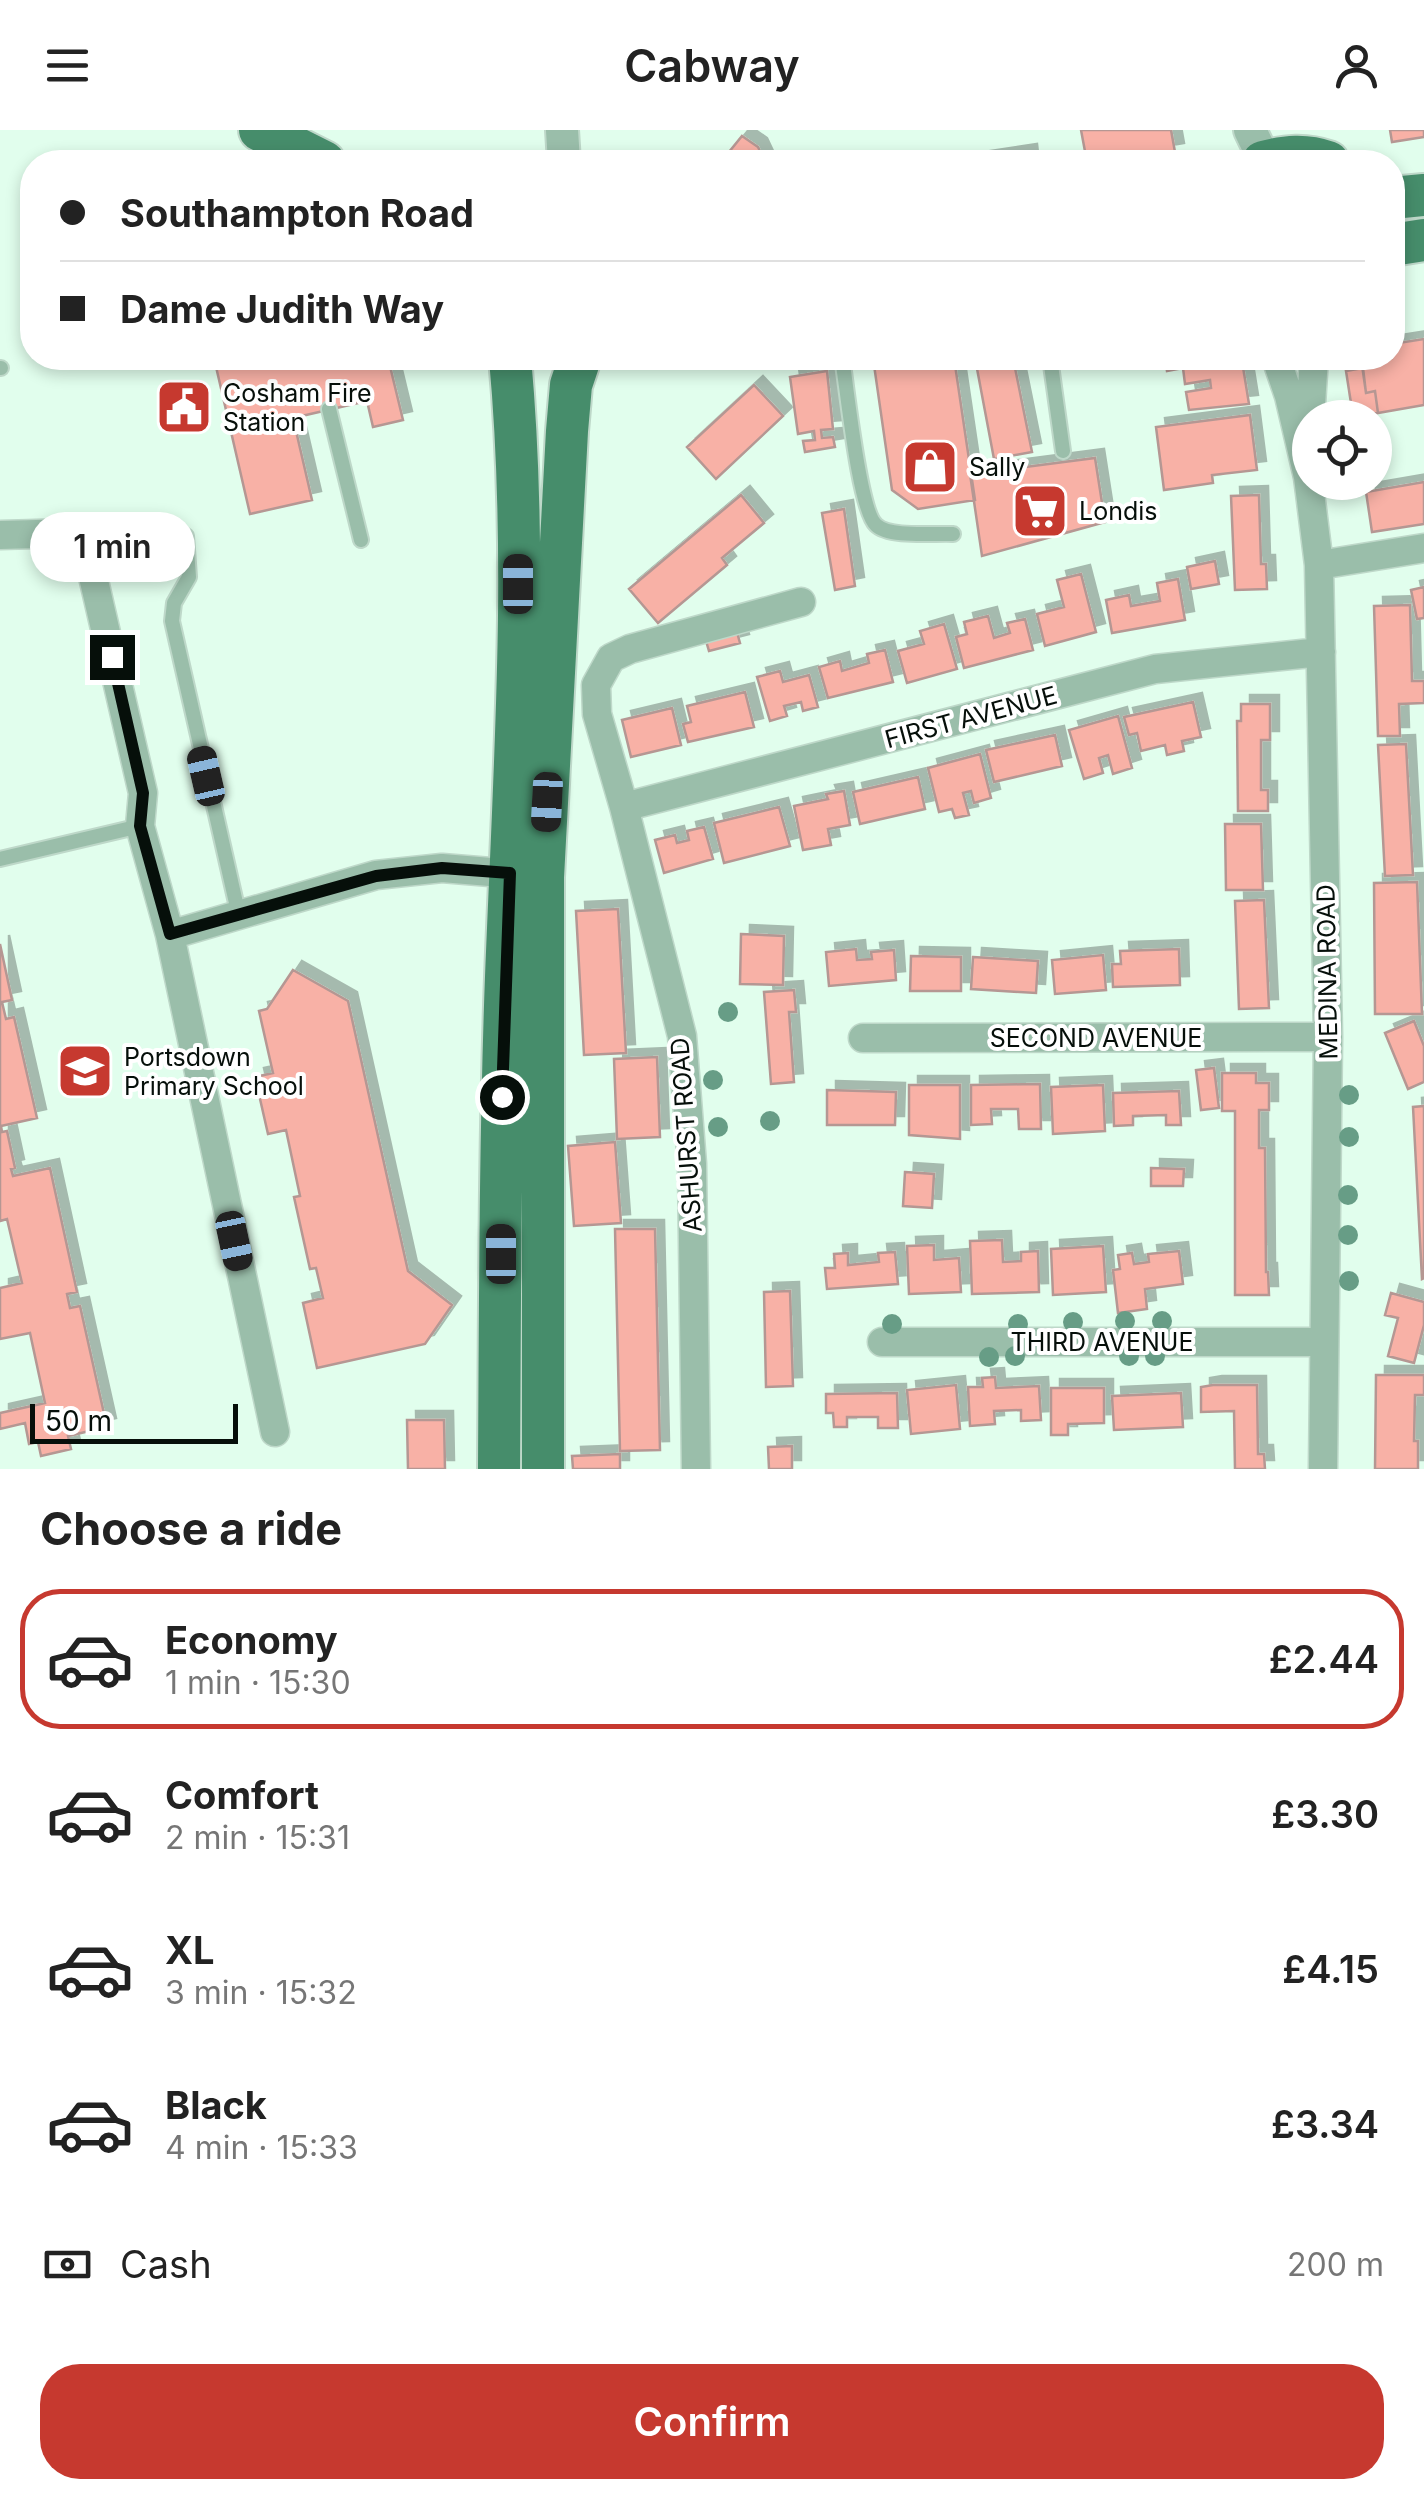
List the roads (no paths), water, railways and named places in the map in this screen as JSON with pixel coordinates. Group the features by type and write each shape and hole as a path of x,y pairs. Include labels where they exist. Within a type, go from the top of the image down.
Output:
{"main road":[{"path":"258,130 282,150"},
{"path":"258,130 299,150"},
{"path":"511,370 518,446 519,631 543,1469"},
{"path":"499,1469 503,1058 526,875 566,431 576,370"}],"street":[{"name":"MEDINA ROAD","path":"1280,370 1292,405"},
{"name":"MEDINA ROAD","path":"1312,400 1313,370"},
{"name":"MEDINA ROAD","path":"1311,500 1319,565 1322,652 1328,1037 1322,1469"},
{"path":"0,535 73,533 88,555 143,793 140,826 170,934 275,1432"},
{"path":"1319,565 1424,548"},
{"name":"ASHURST ROAD","path":"696,1469 692,1164 682,1036 624,807 596,714 596,685 610,658 801,602"},
{"name":"FIRST AVENUE","path":"624,807 1155,669 1322,652"},
{"path":"170,934 376,876 442,868 526,875"},
{"name":"SECOND AVENUE","path":"863,1038 1328,1037"},
{"name":"THIRD AVENUE","path":"882,1342 1322,1342"}],"lane":[{"path":"844,370 860,478 876,525 890,532 952,534"},
{"path":"1052,370 1063,451"},
{"path":"329,410 360,540"},
{"path":"186,536 189,577 174,603 172,620 239,916"},
{"path":"0,859 140,826"}],"place":[{"name":"Cosham Fire Station","path":"184,407"},
{"name":"Sally","path":"930,467"},
{"name":"Londis","path":"1040,511"},
{"name":"Portsdown Primary School","path":"85,1071"}]}
